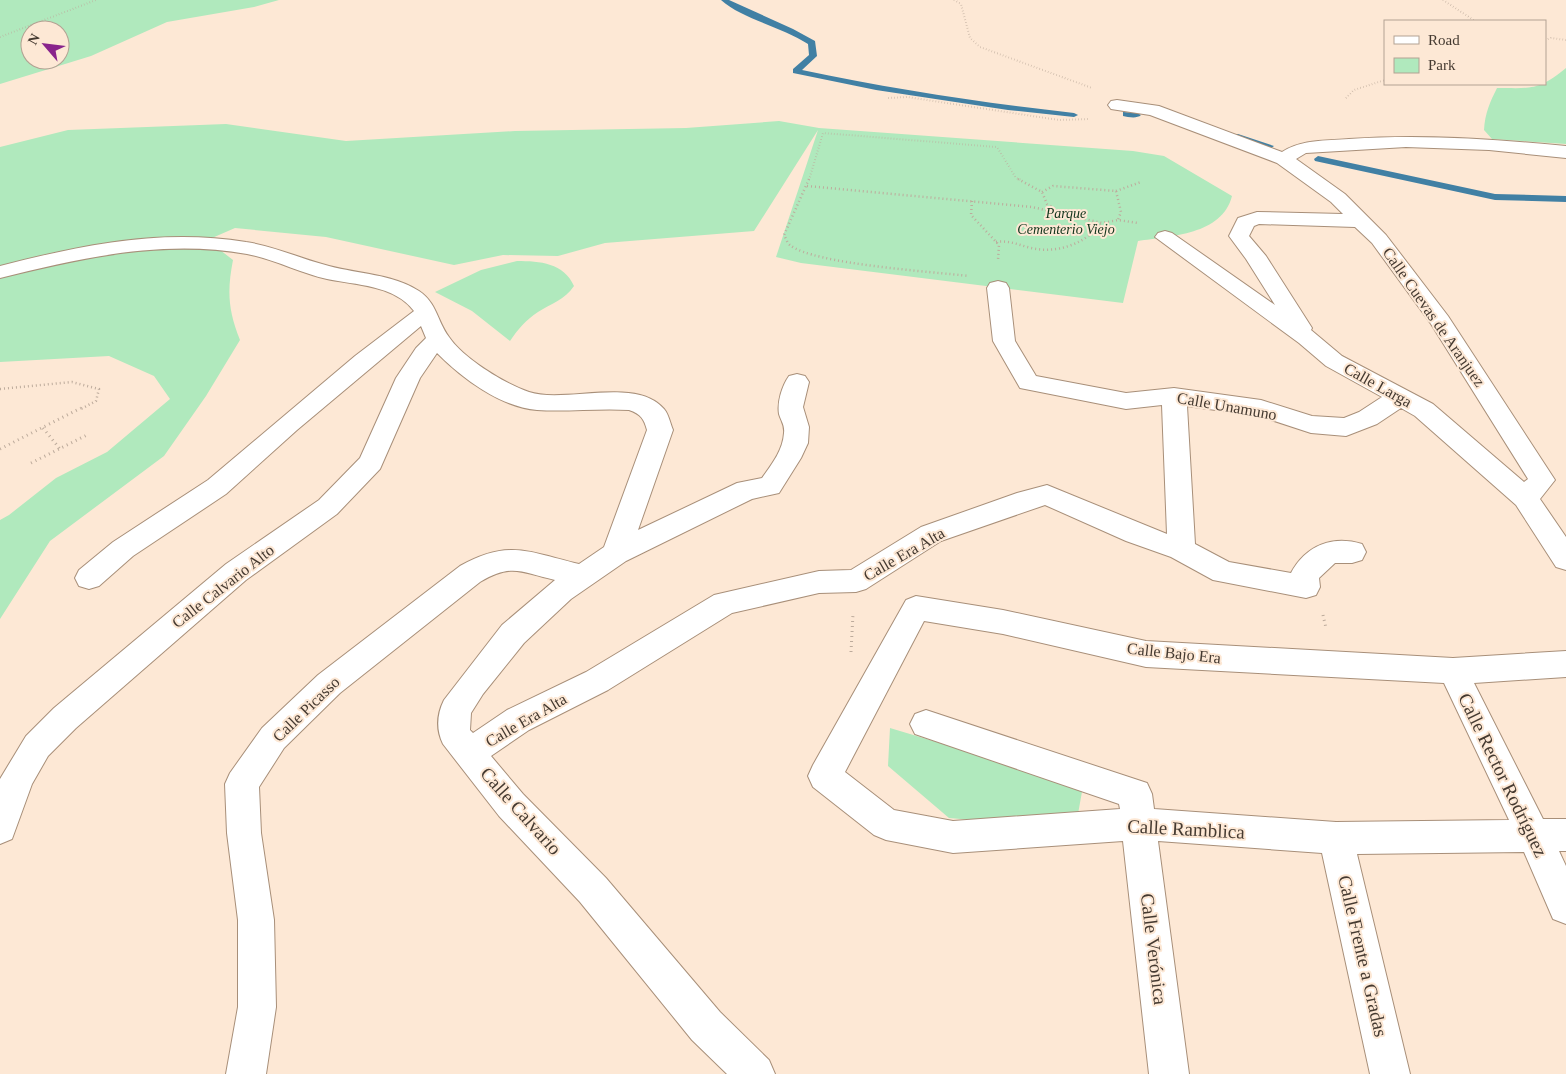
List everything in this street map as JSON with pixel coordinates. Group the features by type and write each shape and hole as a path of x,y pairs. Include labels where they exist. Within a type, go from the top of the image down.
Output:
{"street":[{"name":"Calle Cuevas de Aranjuez","path":"1117,105 1153,110 1284,159 1338,198 1379,239 1440,321 1542,480 1525,498"},
{"path":"1284,159 1301,148 1406,141 1489,144 1566,152"},
{"path":"1307,338 1255,256 1239,236 1245,222 1258,218 1361,221"},
{"name":"Calle Larga","path":"1165,237 1307,338 1334,361 1424,410 1525,498 1566,559"},
{"path":"0,272 105,248 178,242 211,243 247,248 311,268 396,288 414,298 427,312 438,339 457,361 522,399 554,404 618,401 640,404 655,414 660,430 616,553"},
{"name":"Calle Unamuno","path":"997,284 1004,341 1028,382 1126,400 1174,396 1261,408 1311,424 1346,427 1368,418 1400,397"},
{"path":"88,578 124,549 217,487 363,361 410,323 427,312"},
{"name":"Calle Calvario Alto","path":"0,828 17,778 37,746 65,718 236,572 328,507 371,464 408,378 424,353 438,339"},
{"name":"Calle Calvario","path":"755,1074 706,1026 593,890 511,805 454,734 455,710 472,685 513,634 561,591 582,576 616,553 746,490 770,486 782,469 794,443 797,427 792,415 792,402 797,382"},
{"path":"1174,396 1181,550"},
{"name":"Calle Era Alta","path":"469,753 518,720 597,681 724,603 820,582 856,581 931,534 1017,503 1047,495 1136,534 1181,550 1223,572 1306,587"},
{"path":"1306,587 1304,575 1328,552 1352,552"},
{"name":"Calle Picasso","path":"246,1074 257,1007 256,920 244,833 242,784 273,738 329,684 470,574 491,562 512,559 582,576"},
{"name":"Calle Bajo Era","path":"825,776 916,608 1003,622 1146,654 1453,671 1566,664"},
{"name":"Calle Rector Rodríguez","path":"1453,671 1550,835 1566,906"},
{"name":"Calle Verónica","path":"926,724 1135,794 1170,1074"},
{"name":"Calle Ramblica","path":"825,776 886,824 953,837 1138,824 1336,838 1550,835"},
{"name":"Calle Frente a Gradas","path":"1336,838 1390,1074"}],"path":[{"path":"0,37 96,0"},
{"path":"888,98 907,97 1059,120 1092,119 1117,105 1095,90 980,47 970,38 961,4 954,0"},
{"path":"1443,0 1473,20"},
{"path":"1546,40 1551,38 1566,40"},
{"path":"1346,98 1354,90 1384,80"},
{"path":"972,201 971,216 998,245 997,284 812,254 790,245 784,235 807,186 823,133 997,147 1016,178 1042,192 1047,204 1061,212"},
{"path":"1042,192 1054,186 1116,191 1141,182"},
{"path":"807,186 972,201 1061,212 1102,223 1118,220 1138,222 1165,237"},
{"path":"1116,191 1121,212 1118,220"},
{"path":"996,242 1002,241 1036,249 1062,249 1097,232 1102,223"},
{"path":"0,389 72,382 99,389 96,401 0,449"},
{"path":"43,428 60,449"},
{"path":"31,463 89,434"},
{"path":"856,581 850,647 852,654 888,660"},
{"path":"1306,587 1321,610 1337,664"}],"green space":[{"path":"0,0 279,0 254,7 167,22 91,56 70,62 70,20 20,20 20,70 46,70 0,84"},
{"path":"1566,68 1566,144 1492,139 1484,130 1488,108 1497,88 1527,88 1546,85 1546,82"},
{"name":"Parque Cementerio Viejo","path":"779,121 819,128 1133,151 1164,156 1232,196 1226,209 1218,219 1207,226 1180,235 1138,241 1123,303 801,263 776,257 818,130 754,231 605,243 558,256 503,255 454,265 326,237 235,228 212,238 211,243 233,260 229,291 233,319 240,340 206,396 164,456 50,541 0,619 0,520 56,478 107,452 170,399 154,376 109,356 0,362 0,147 68,130 226,124 346,141 515,131 686,128"},
{"path":"517,261 543,263 558,268 570,278 574,286 562,298 530,318 510,341 472,311 435,292 481,270"},
{"path":"890,728 1083,786 1078,814 1007,823 949,818 888,766"}],"waterway":[{"path":"724,0 746,12 802,36 812,43 813,56 796,71 876,88 1008,108 1074,115"},
{"path":"1126,114 1137,115"},
{"path":"1235,136 1270,146"},
{"path":"1318,159 1495,197 1566,199"}]}
